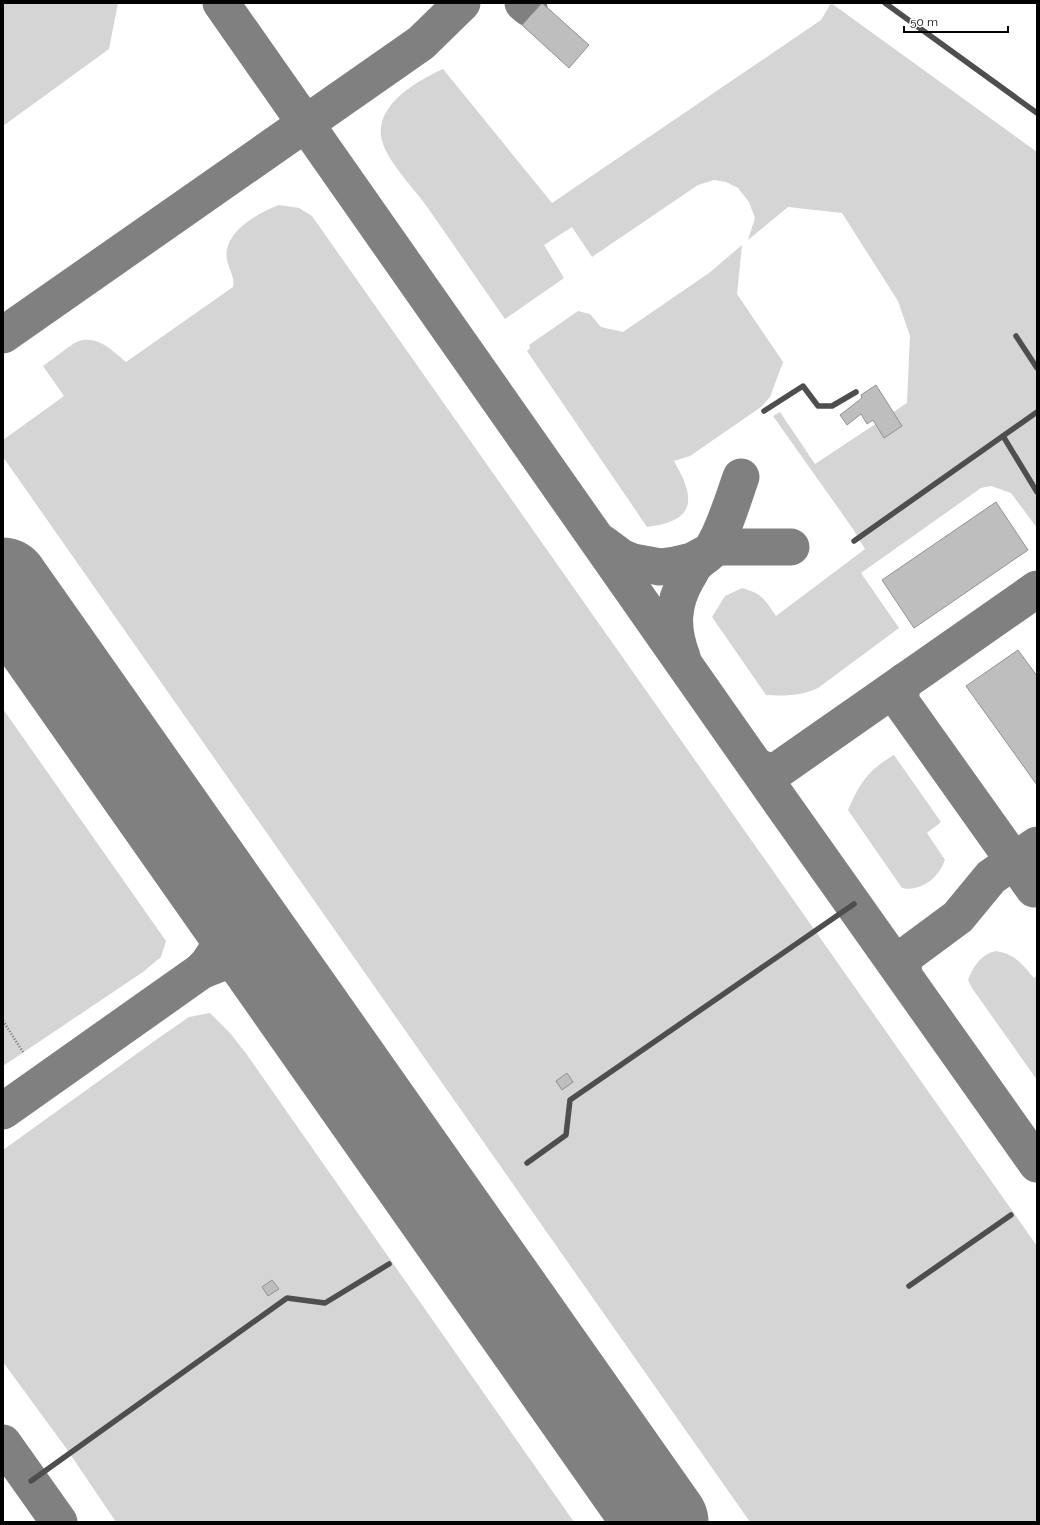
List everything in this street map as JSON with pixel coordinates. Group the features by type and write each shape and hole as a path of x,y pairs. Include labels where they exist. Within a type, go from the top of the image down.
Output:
{"lane":[{"path":"885,3 1037,113"},
{"path":"1016,336 1037,368"},
{"path":"764,411 803,386 818,406 832,406 856,392"},
{"path":"854,541 1037,412"},
{"path":"1003,436 1037,492"},
{"path":"527,1163 566,1135 570,1100 854,904"},
{"path":"909,1286 1011,1215"},
{"path":"31,1481 287,1298 325,1303 389,1264"}],"path":[{"path":"3,1021 23,1052"}],"shaded area":[{"path":"3,3 118,3 109,49 3,126"},
{"path":"831,3 1037,152 1037,528 1011,493 991,486 981,488 861,573 899,628 818,688 805,693 793,695 766,695 712,617 725,596 742,588 749,590 759,595 769,605 776,616 865,549 853,529 773,416 780,412 815,464 907,403 910,336 898,301 842,213 788,207 748,240 755,218 749,202 738,188 726,182 714,180 698,185 592,257 572,227 544,245 564,278 505,319 425,204 399,172 387,153 381,136 382,124 386,113 402,94 423,79 443,69 552,203 821,20"},
{"path":"279,205 299,208 312,216 1037,1246 1037,1522 750,1522 3,457 3,440 64,396 43,366 76,342 86,340 93,340 105,345 126,362 233,287 233,277 227,260 227,250 230,241 243,225 261,213"},
{"path":"742,245 737,294 783,362 770,397 761,407 690,456 674,461 685,484 688,497 687,505 684,512 672,521 647,527 527,351 530,348 529,345 578,311 590,314 601,327 623,332 709,273"},
{"path":"3,709 166,941 161,957 143,972 3,1066"},
{"path":"894,755 941,822 927,833 945,860 939,872 929,882 916,888 909,889 902,888 848,810 861,785 871,772"},
{"path":"996,951 1003,952 1018,960 1034,978 1037,975 1037,1080 972,988 968,980 972,970 978,962 986,955"},
{"path":"210,1013 230,1033 245,1052 574,1522 116,1522 66,1448 3,1362 3,1150 189,1017"}],"building":[{"path":"542,3 589,45 569,68 522,25"},
{"path":"876,385 902,426 884,438 873,420 867,424 861,414 847,425 840,415 862,398 861,395"},
{"path":"996,502 1028,550 914,628 882,580"},
{"path":"1018,650 1037,676 1037,785 966,686"},
{"path":"567,1073 573,1082 562,1090 556,1081"},
{"path":"272,1280 279,1289 268,1296 262,1287"}],"taxiway":[{"path":"221,3 766,781 1037,1164"},
{"path":"3,335 421,43 462,3"},
{"path":"523,3 529,8"},
{"path":"682,657 678,646 675,626 678,597 693,568 709,553 719,537 741,477"},
{"path":"602,543 621,557 633,562 660,567 692,561 718,547 791,547"},
{"path":"757,767 768,771 778,770 1037,589"},
{"path":"905,681 901,688 901,702 1034,889"},
{"path":"904,975 903,966 908,954 958,917 991,877 1037,845"},
{"path":"3,1111 201,971 209,962 219,944 222,924 219,891"},
{"path":"201,971 222,963 237,962 253,966 282,981"},
{"path":"3,1443 59,1522"}],"runway":[{"path":"3,584 662,1522"}]}
